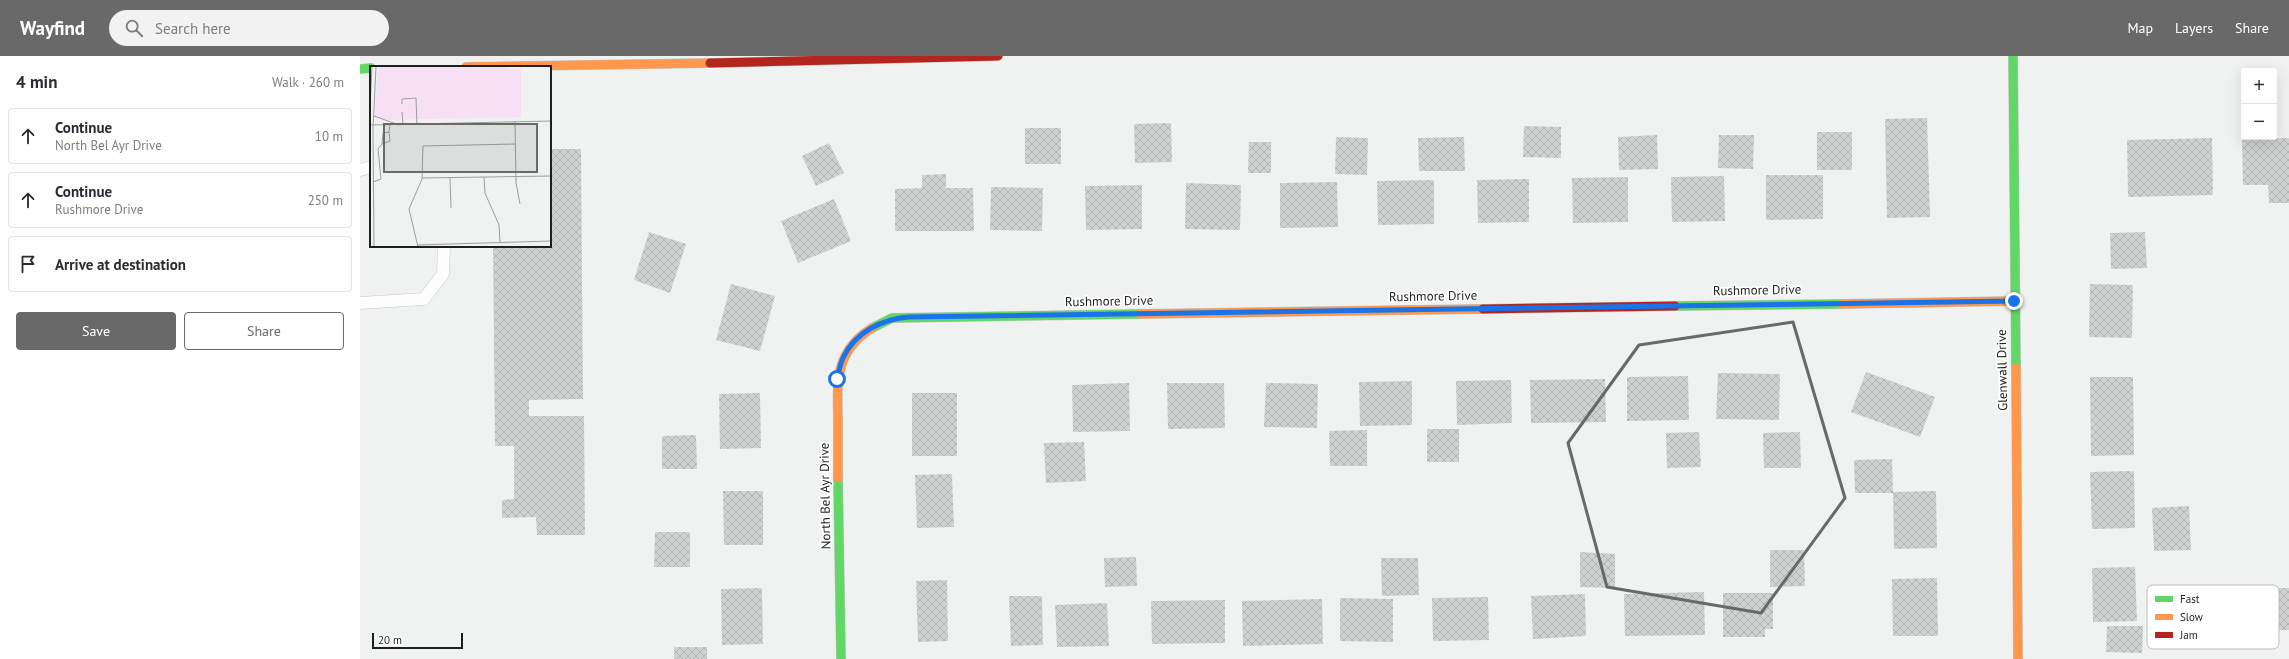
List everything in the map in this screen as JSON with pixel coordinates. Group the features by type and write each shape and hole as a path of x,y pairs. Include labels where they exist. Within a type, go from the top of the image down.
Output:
{"street":[{"path":"515,56 554,66"},
{"path":"551,66 598,60 998,56"},
{"name":"Glenwall Drive","path":"2013,56 2018,659"},
{"path":"360,69 370,68"},
{"name":"Rushmore Drive","path":"857,338 882,322 892,318 909,317 2014,301"},
{"name":"North Bel Ayr Drive","path":"841,659 837,379 842,358 857,338"}],"lane":[{"path":"360,170 370,167"},
{"path":"360,303 424,299 443,274 444,247"}],"highlighted area":[{"path":"1793,322 1845,498 1761,613 1607,587 1568,443 1639,345"}],"building":[{"path":"1927,118 1930,217 1887,218 1885,119"},
{"path":"1171,123 1172,162 1135,163 1134,124"},
{"path":"1524,126 1561,127 1561,158 1523,157"},
{"path":"1025,128 1061,128 1061,164 1025,164"},
{"path":"1817,132 1852,132 1852,170 1817,170"},
{"path":"1657,135 1658,169 1619,170 1618,137"},
{"path":"1719,135 1754,135 1753,169 1718,168"},
{"path":"1336,137 1368,138 1367,175 1335,174"},
{"path":"1464,137 1465,171 1419,171 1418,138"},
{"path":"2212,138 2213,195 2128,197 2127,140"},
{"path":"2277,138 2289,138 2289,203 2269,203 2268,185 2243,185 2242,140 2277,140"},
{"path":"1249,142 1271,142 1271,173 1248,173"},
{"path":"829,143 844,173 816,186 802,156"},
{"path":"551,149 581,149 583,399 529,400 529,416 584,416 585,535 537,535 536,517 502,518 502,500 514,499 514,446 495,446 493,247 551,247"},
{"path":"946,174 946,188 973,188 974,231 895,231 895,189 922,188 922,175"},
{"path":"1766,175 1823,175 1823,219 1766,220"},
{"path":"1724,176 1725,221 1672,222 1671,177"},
{"path":"1628,177 1628,222 1573,223 1572,178"},
{"path":"1529,179 1529,222 1478,223 1477,180"},
{"path":"1434,180 1434,224 1378,225 1377,181"},
{"path":"1337,182 1338,227 1280,228 1280,183"},
{"path":"1186,183 1241,185 1240,230 1185,229"},
{"path":"1142,185 1142,229 1086,230 1085,186"},
{"path":"991,187 1043,188 1042,231 990,230"},
{"path":"834,199 851,241 798,263 781,221"},
{"path":"649,232 686,244 670,293 634,280"},
{"path":"2145,232 2147,268 2111,269 2110,233"},
{"path":"731,284 775,296 760,351 716,340"},
{"path":"2090,284 2133,285 2132,338 2089,337"},
{"path":"1866,372 1935,397 1920,437 1851,412"},
{"path":"1718,373 1780,374 1779,420 1716,419"},
{"path":"1688,376 1689,420 1627,421 1627,377"},
{"path":"2090,377 2133,377 2134,455 2091,456"},
{"path":"1605,379 1606,422 1531,423 1530,380"},
{"path":"1511,380 1512,423 1457,425 1456,381"},
{"path":"1412,381 1412,425 1360,426 1359,382"},
{"path":"1129,383 1130,431 1073,432 1072,385"},
{"path":"1167,383 1224,383 1225,428 1168,429"},
{"path":"1266,383 1318,384 1317,428 1264,427"},
{"path":"760,393 761,448 720,449 719,394"},
{"path":"912,393 957,393 957,456 912,456"},
{"path":"1427,429 1459,429 1459,462 1427,462"},
{"path":"1367,430 1367,466 1330,466 1329,431"},
{"path":"1699,432 1701,467 1667,468 1666,433"},
{"path":"1800,432 1801,468 1764,468 1763,433"},
{"path":"696,435 697,469 662,469 662,436"},
{"path":"1084,442 1086,481 1046,483 1044,443"},
{"path":"1892,459 1893,493 1855,493 1854,460"},
{"path":"2134,471 2135,528 2092,529 2090,472"},
{"path":"952,474 954,527 917,528 915,475"},
{"path":"723,491 763,491 763,545 724,545"},
{"path":"1936,491 1937,548 1894,549 1893,492"},
{"path":"2189,506 2191,550 2154,551 2152,508"},
{"path":"655,532 690,532 690,567 654,567"},
{"path":"1770,550 1804,550 1805,586 1770,587"},
{"path":"1580,552 1615,554 1615,588 1580,587"},
{"path":"1136,557 1137,586 1105,587 1104,558"},
{"path":"1381,558 1418,558 1419,595 1382,596"},
{"path":"2135,567 2137,621 2093,622 2092,568"},
{"path":"1937,578 1938,636 1893,636 1892,579"},
{"path":"947,580 948,641 918,642 916,581"},
{"path":"762,588 763,644 722,645 721,589"},
{"path":"2279,588 2289,588 2289,630 2279,630"},
{"path":"1704,592 1705,635 1625,636 1624,594"},
{"path":"1723,593 1773,593 1773,629 1765,629 1765,637 1723,637"},
{"path":"1585,594 1586,636 1533,639 1531,596"},
{"path":"1009,596 1042,596 1043,645 1011,646"},
{"path":"1488,597 1489,640 1433,641 1432,598"},
{"path":"1340,598 1393,599 1393,642 1340,641"},
{"path":"1322,599 1323,644 1243,646 1242,601"},
{"path":"1225,600 1225,643 1152,644 1151,601"},
{"path":"1107,603 1109,646 1057,647 1055,605"},
{"path":"2107,626 2143,626 2142,653 2106,652"},
{"path":"674,647 707,647 707,659 674,659"}],"traffic: fast":[{"path":"2013,56 2016,368"},
{"path":"360,69 370,68"},
{"path":"1675,306 1842,304"},
{"path":"872,328 892,318 1140,314"},
{"path":"838,478 841,659"}],"traffic: slow":[{"path":"527,66 710,63"},
{"path":"1842,304 2014,301"},
{"path":"1140,314 1483,309"},
{"path":"838,478 838,392 841,368 851,347 860,337 872,328"},
{"path":"2016,368 2018,659"}],"traffic: jam":[{"path":"710,63 998,56"},
{"path":"1483,309 1675,306"}],"route":[{"path":"837,379 842,358 857,338 876,324 892,318 1963,300 2014,301"}]}
